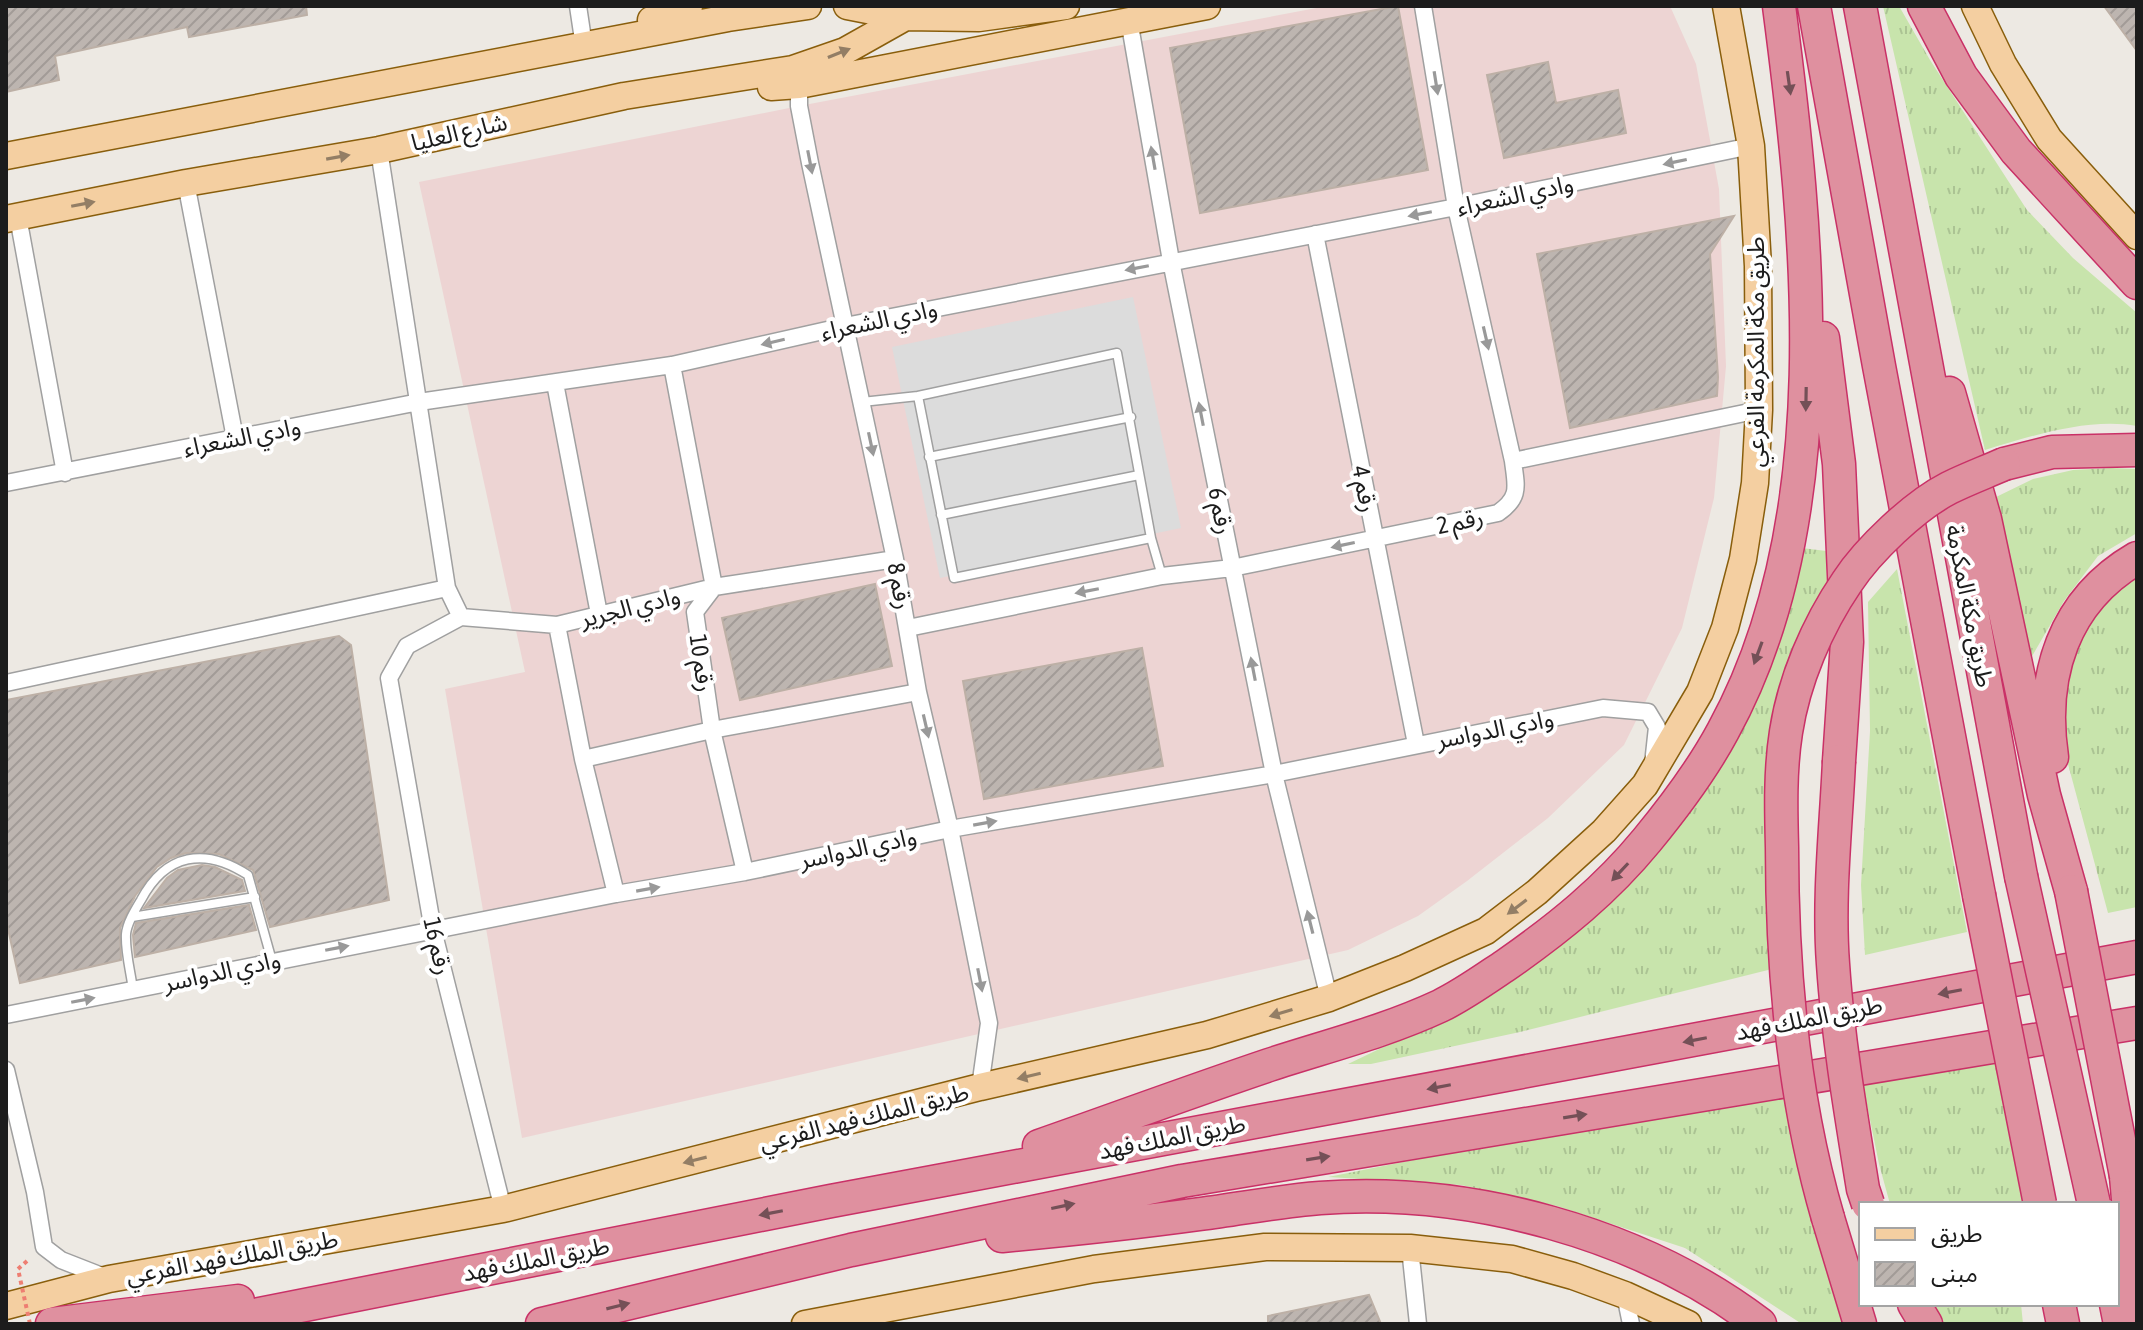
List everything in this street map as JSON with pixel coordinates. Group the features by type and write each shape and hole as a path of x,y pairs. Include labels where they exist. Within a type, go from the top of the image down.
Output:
{"highway":[{"path":"1779,6 1839,464 1847,642 1834,867 1833,962 1847,1090 1867,1202"},
{"name":"طريق مكة المكرمة","path":"1814,6 1879,366 2040,1202"},
{"name":"طريق مكة المكرمة","path":"1860,6 2021,876 2094,1202"},
{"path":"1924,6 1961,76 2016,151 2137,283"},
{"path":"831,1201 1018,1154 1272,1064 1366,1037 1443,1005 1487,978 1555,931 1618,875 1694,779 1724,729 1751,671 1773,610 1792,520 1805,426 1807,332 1795,129"},
{"path":"1892,191 1985,519 2044,795 2071,891"},
{"path":"1860,1324 1814,1170 1784,964 1781,792 1786,733 1796,689 1808,655 1847,580 1889,534 1946,490 2004,464 2052,452 2137,450"},
{"path":"2137,558 2124,565 2076,613 2066,633 2050,683 2049,739 2071,891 2126,1176 2137,1303"},
{"name":"طريق الملك فهد","path":"209,1324 831,1201 2137,957"},
{"name":"طريق الملك فهد","path":"542,1324 851,1250 1182,1181 2137,1023"},
{"path":"2126,1176 2137,1210"},
{"path":"851,1250 1105,1227 1320,1198 1401,1197 1510,1213 1618,1244 1675,1271 1760,1324"},
{"path":"52,1324 235,1301 309,1303"},
{"path":"1915,1306 1926,1324"}],"main road":[{"path":"584,46 689,6"},
{"path":"6,156 728,18 808,6"},
{"path":"847,6 979,18 1066,6"},
{"path":"624,96 799,85 1207,6"},
{"path":"1716,6 1738,72"},
{"name":"طريق مكة المكرمة الفرعي","path":"1652,775 1700,692 1725,628 1743,559 1755,483 1759,410 1758,266 1751,146 1726,6"},
{"path":"1975,6 2003,64 2049,139 2137,236"},
{"path":"1983,6 2003,64"},
{"name":"شارع العليا","path":"12,218 186,183 379,150 624,96 793,69 845,51 914,12"},
{"name":"طريق الملك فهد الفرعي","path":"6,1306 109,1279 503,1209 980,1087 1207,1035 1329,998 1486,931 1537,892 1604,831 1652,775"},
{"path":"805,1324 1094,1269 1265,1247 1410,1248 1512,1259 1625,1295 1688,1324"}],"street":[{"path":"578,6 584,46"},
{"name":"رقم 2","path":"908,628 1162,576 1232,568 1375,539 1498,513 1509,505 1517,490 1513,461 1456,207 1423,6"},
{"name":"رقم 6","path":"1129,20 1171,261 1274,774 1329,998"},
{"name":"رقم 8","path":"799,85 802,120 895,559 918,692 950,829 989,1023 980,1087"},
{"name":"وادي الشعراء","path":"6,483 419,402 672,365 845,326 1751,146"},
{"path":"379,150 447,588 461,617"},
{"path":"186,183 235,438"},
{"path":"12,218 65,473"},
{"name":"رقم 4","path":"1315,234 1416,744"},
{"path":"672,365 714,587"},
{"path":"555,383 599,614"},
{"path":"1513,461 1759,410"},
{"name":"وادي الجرير","path":"461,617 557,625 714,587 895,559"},
{"name":"رقم 10","path":"714,587 695,612 712,730 745,872"},
{"path":"6,683 447,588"},
{"name":"رقم 16","path":"461,617 407,646 389,678 433,930 503,1209"},
{"path":"557,625 583,759 616,894"},
{"path":"583,759 712,730 918,692"},
{"name":"وادي الدواسر","path":"6,1015 616,894 745,872 950,829 1274,774 1603,708 1648,712 1657,727 1652,775"},
{"path":"6,1070 35,1192 44,1247 61,1260 109,1279"},
{"path":"1410,1248 1418,1324"},
{"path":"1625,1295 1631,1324"}],"lane":[{"path":"862,402 918,396 1117,353 1151,538 1162,576"},
{"path":"918,396 954,578 1151,538"},
{"path":"929,457 1131,417"},
{"path":"941,515 1139,475"},
{"path":"133,990 126,933 144,894 163,871 180,859 207,859 231,864 248,875 272,961"},
{"path":"132,917 255,897"}],"path":[{"path":"27,1261 18,1269 30,1324"}],"shaded area":[{"path":"1327,6 1670,6 1696,64 1719,189 1726,366 1714,498 1682,628 1624,745 1548,818 1467,881 1418,916 1348,950 522,1138 445,689 525,672 419,182"},
{"path":"1133,297 1181,528 940,578 892,347"}],"green space":[{"path":"1883,6 1899,6 1930,60 2027,210 2073,258 2137,313 2137,426 2080,426 1985,450"},
{"path":"2137,469 2137,533 2098,556 2064,601 2031,658 1994,498 2033,479 2073,470"},
{"path":"1802,548 1826,551 1827,590 1795,652 1772,969 1520,1032 1371,1064 1348,1064 1494,994 1549,951 1702,790 1753,706 1791,596"},
{"path":"2137,566 2137,907 2108,913 2068,764 2065,694 2071,660 2083,628"},
{"path":"1897,569 1967,932 1865,955 1861,885 1870,731 1868,602"},
{"path":"2000,1060 2026,1202 1889,1202 1861,1075"},
{"path":"1784,1086 1850,1324 1802,1324 1685,1248 1557,1206 1461,1185 1328,1177"},
{"path":"1932,1306 2021,1306 2023,1324 1942,1324"}],"building":[{"path":"6,6 306,6 307,15 189,37 187,27 55,56 59,80 6,92"},
{"path":"1398,6 1428,170 1200,213 1170,48"},
{"path":"2104,6 2137,6 2137,51"},
{"path":"1548,62 1556,103 1618,90 1626,133 1504,158 1487,75"},
{"path":"1734,216 1710,254 1717,396 1570,428 1537,254"},
{"path":"875,584 892,666 740,700 722,618"},
{"path":"339,636 351,645 389,900 270,927 253,870 219,854 186,853 157,867 135,896 120,928 121,960 20,983 6,920 6,700"},
{"path":"1142,648 1163,766 984,799 963,681"},
{"path":"202,865 215,867 242,880 245,891 144,908 167,878 178,870"},
{"path":"249,905 256,930 135,957 133,935 136,923"},
{"path":"1369,1295 1381,1324 1268,1324 1268,1316"}]}
